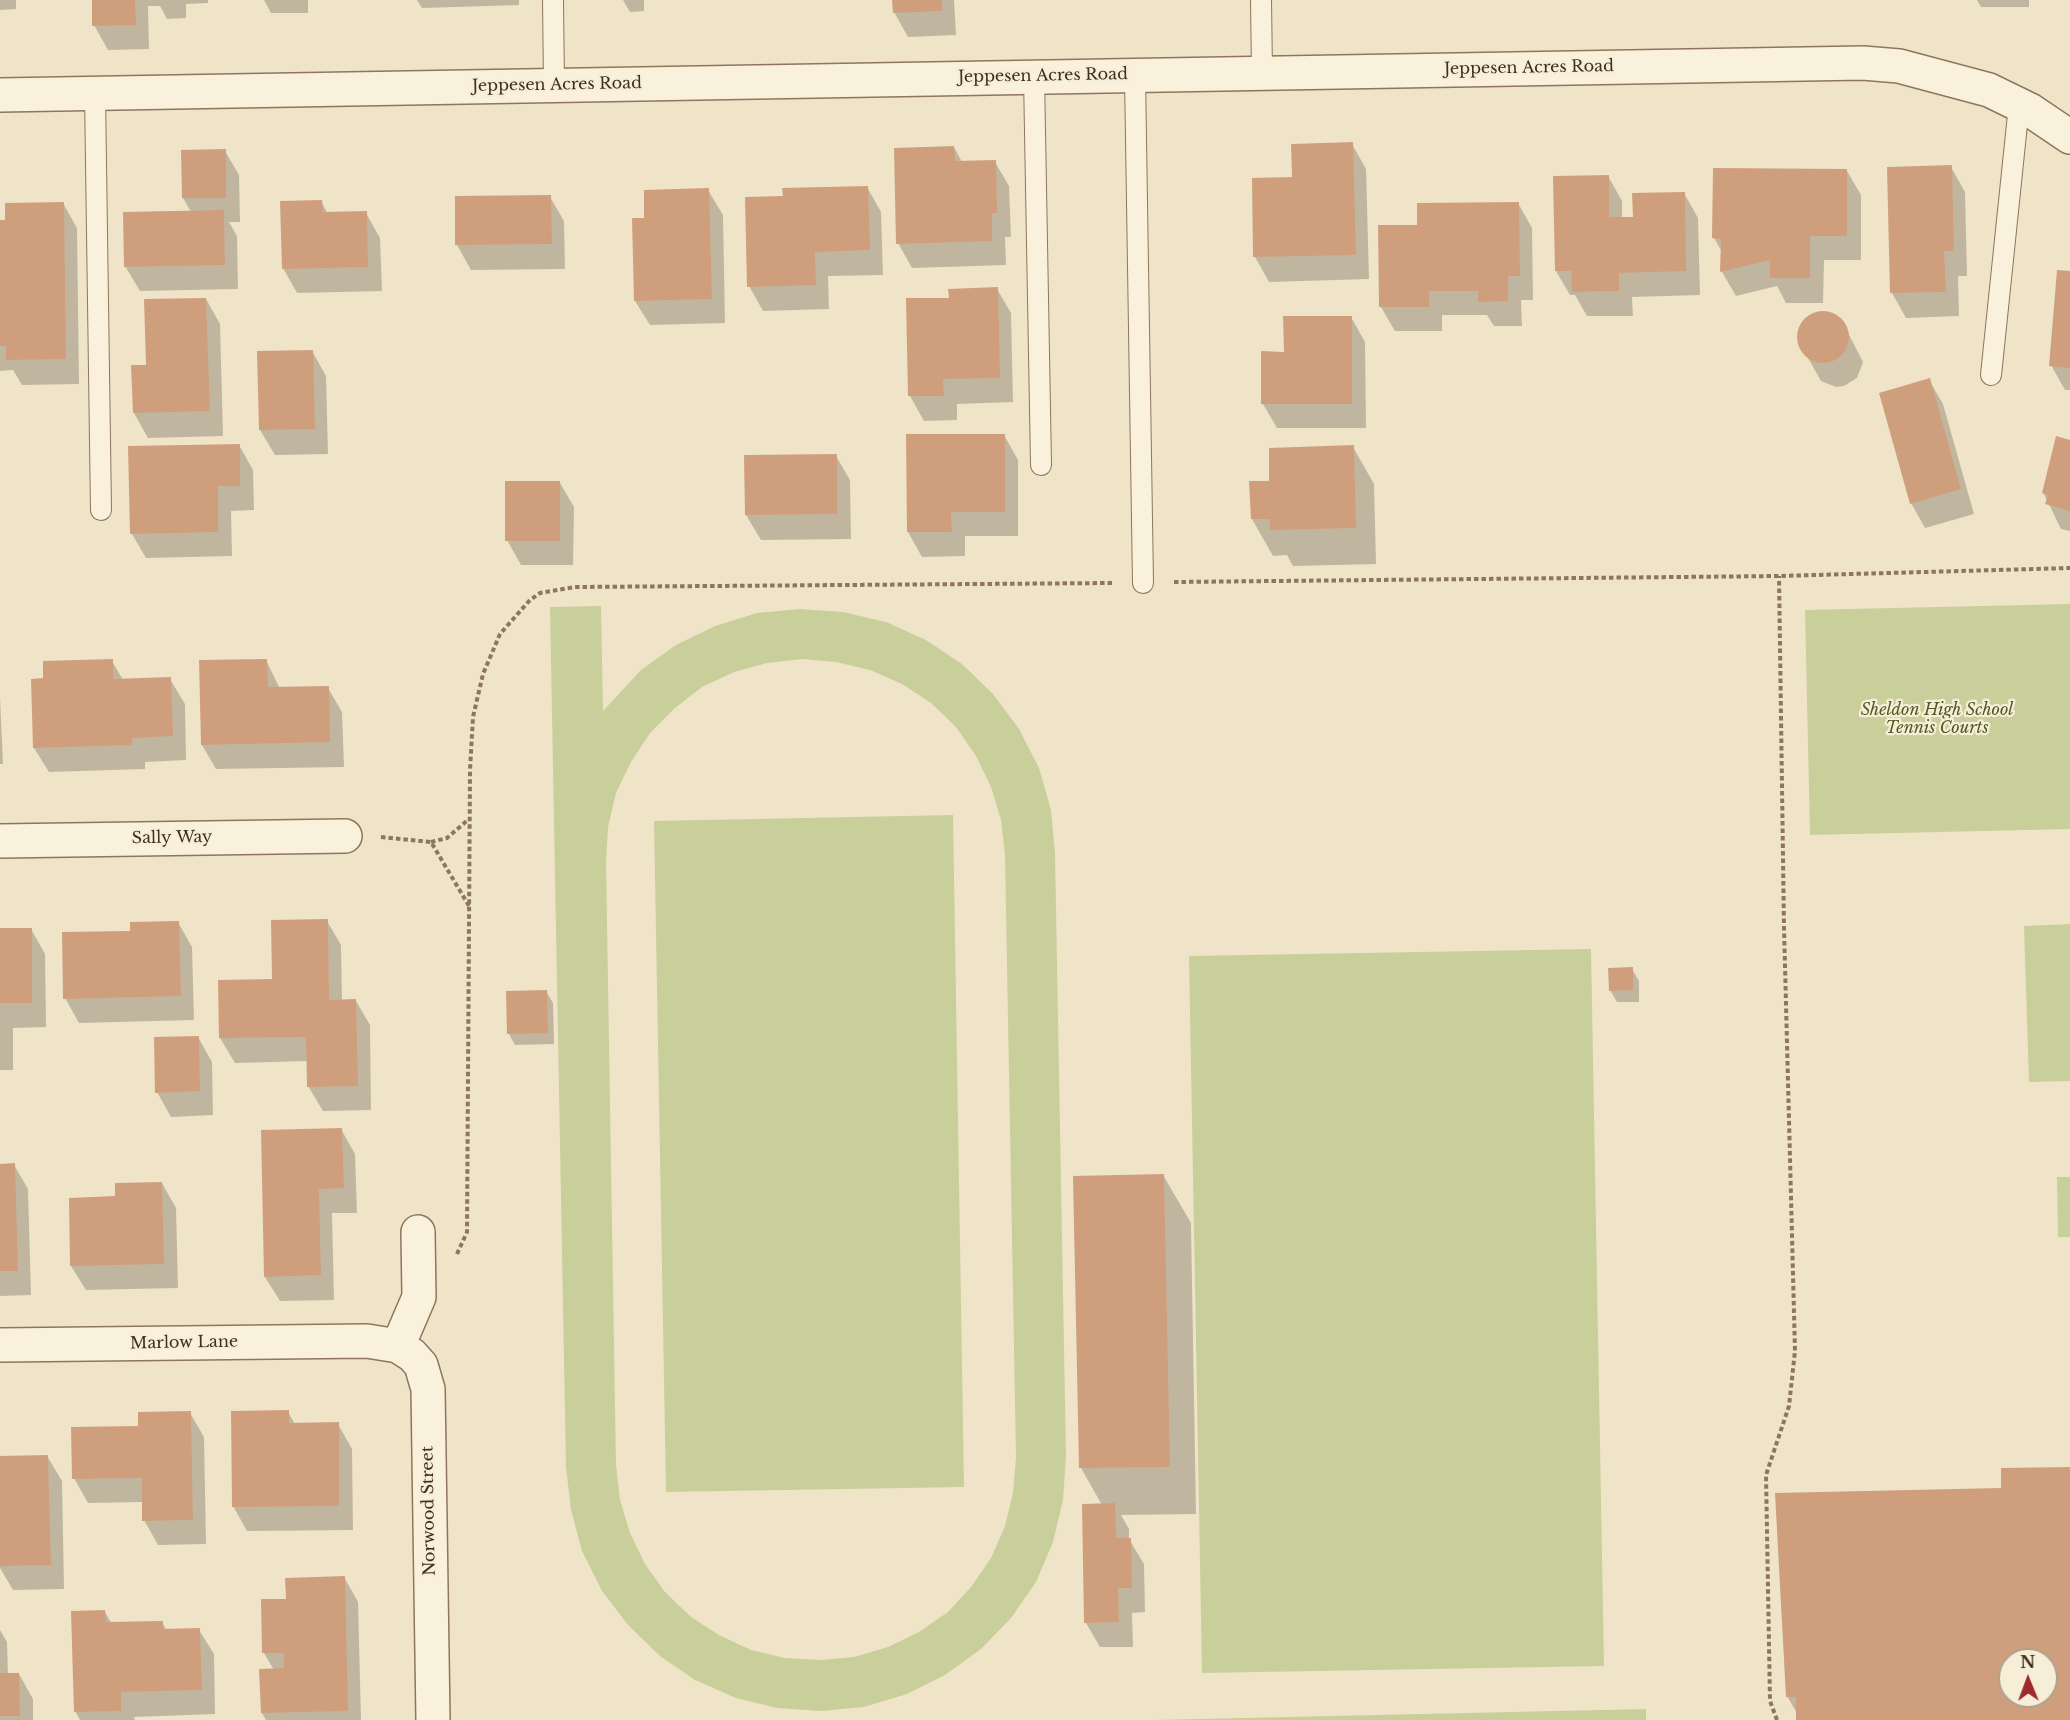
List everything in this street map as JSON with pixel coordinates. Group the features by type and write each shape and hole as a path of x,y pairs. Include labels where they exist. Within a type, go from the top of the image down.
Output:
{"street":[{"name":"Jeppesen Acres Road","path":"0,95 1863,63 1899,66 1952,78 1989,90 2019,105 2070,137"},
{"name":"Sally Way","path":"0,841 345,836"},
{"path":"383,1343 419,1297 418,1232"},
{"name":"Marlow Lane","path":"0,1345 383,1343"},
{"name":"Norwood Street","path":"383,1343 421,1365 428,1389 433,1720"}],"lane":[{"path":"553,0 554,85"},
{"path":"1261,0 1263,72"},
{"path":"1135,75 1143,583"},
{"path":"1034,76 1041,465"},
{"path":"95,93 101,510"},
{"path":"1991,375 2019,105"}],"path":[{"path":"419,1266 448,1262 463,1246 467,1232 469,819 472,717 483,674 500,634 540,593 574,587 1779,576 2070,568"},
{"path":"1777,1720 1770,1701 1766,1475 1789,1406 1795,1351 1784,927 1779,576"},
{"path":"345,836 404,837 431,842 455,833 469,819"},
{"path":"431,842 469,906"}],"green space":[{"name":"Sheldon High School Tennis Courts","path":"2070,604 2070,829 1810,835 1805,610"},
{"path":"601,606 603,711 641,670 676,645 715,626 757,613 800,609 843,612 886,622 926,640 962,664 993,694 1019,729 1039,768 1051,810 1055,853 1066,1457 1063,1500 1053,1542 1036,1582 1011,1618 981,1649 945,1675 907,1694 864,1707 821,1711 777,1708 736,1698 695,1680 660,1656 628,1625 602,1591 582,1551 571,1510 566,1467 550,607","holes":["802,659 836,662 870,670 902,684 931,703 956,727 976,756 991,787 1001,820 1005,855 1016,1458 1013,1493 1005,1526 991,1558 971,1587 948,1612 919,1632 888,1647 854,1657 820,1660 785,1658 751,1650 719,1635 691,1617 665,1592 645,1564 630,1533 620,1500 616,1465 606,862 608,827 616,793 631,762 650,733 675,708 702,687 734,672 767,663"]},
{"path":"953,815 964,1487 666,1492 654,821"},
{"path":"2070,924 2070,1081 2029,1082 2024,926"},
{"path":"1591,949 1604,1666 1202,1673 1189,956"},
{"path":"2057,1177 2070,1177 2070,1237 2058,1237"},
{"path":"1646,1709 1646,1720 1153,1720"}],"building":[{"path":"92,0 135,0 136,25 92,26"},
{"path":"892,0 942,0 942,11 893,13"},
{"path":"1353,142 1356,255 1253,257 1252,178 1292,177 1291,144"},
{"path":"954,146 955,161 996,160 997,213 992,213 992,241 896,244 894,148"},
{"path":"226,149 226,198 182,198 181,150"},
{"path":"1952,165 1954,251 1944,251 1946,292 1890,293 1887,167"},
{"path":"1713,168 1847,169 1847,236 1810,236 1810,278 1770,278 1770,260 1720,272 1721,239 1712,238"},
{"path":"1609,175 1609,217 1633,217 1632,193 1685,192 1686,271 1619,273 1619,291 1572,292 1571,271 1555,271 1553,176"},
{"path":"868,186 870,250 815,252 816,285 747,287 745,197 783,196 782,188"},
{"path":"709,188 712,299 634,301 632,218 644,218 644,190"},
{"path":"551,195 552,244 455,245 455,196"},
{"path":"322,200 323,212 367,211 368,267 282,269 280,201"},
{"path":"64,202 66,359 6,360 6,346 0,346 0,220 5,220 5,203"},
{"path":"1519,202 1520,276 1508,276 1508,301 1478,302 1478,291 1429,291 1429,307 1379,307 1378,225 1417,225 1417,203"},
{"path":"224,210 225,265 124,267 123,212"},
{"path":"2057,270 2070,271 2070,368 2049,366"},
{"path":"998,287 1000,378 943,379 944,396 908,396 906,298 949,298 948,289"},
{"path":"206,298 210,411 133,413 131,365 146,365 144,299"},
{"path":"1823,311 1837,315 1845,323 1849,337 1845,351 1837,359 1823,363 1809,359 1801,351 1797,337 1801,323 1809,315"},
{"path":"1283,316 1352,316 1352,404 1261,404 1261,351 1284,352"},
{"path":"313,350 315,429 259,430 257,351"},
{"path":"1930,378 1961,489 1910,504 1879,393"},
{"path":"906,434 1005,434 1005,512 951,512 952,532 907,532"},
{"path":"2056,436 2070,440 2070,511 2045,504 2048,495 2042,493"},
{"path":"240,444 240,486 218,486 218,532 130,534 128,446"},
{"path":"1354,445 1356,528 1270,530 1270,519 1251,519 1249,481 1269,481 1269,448"},
{"path":"837,454 837,514 745,515 744,455"},
{"path":"505,481 560,481 560,541 505,541"},
{"path":"113,659 113,679 171,677 173,736 132,738 132,745 33,748 31,679 43,678 43,661"},
{"path":"267,659 268,687 329,686 330,742 201,745 199,660"},
{"path":"328,919 329,1000 356,999 358,1086 307,1087 306,1037 219,1038 218,980 272,979 271,920"},
{"path":"179,921 181,996 63,999 62,932 130,931 130,922"},
{"path":"0,928 32,928 32,1003 0,1003"},
{"path":"1633,967 1633,990 1609,991 1608,968"},
{"path":"547,990 548,1033 507,1034 506,991"},
{"path":"199,1036 200,1091 155,1093 154,1037"},
{"path":"342,1128 344,1188 319,1189 321,1275 264,1277 261,1130"},
{"path":"15,1163 18,1271 0,1271 0,1164"},
{"path":"1164,1174 1170,1467 1079,1468 1073,1176"},
{"path":"162,1182 164,1264 70,1266 69,1198 115,1196 115,1183"},
{"path":"289,1410 289,1423 339,1422 339,1506 232,1507 231,1411"},
{"path":"191,1411 193,1520 142,1521 142,1478 72,1479 71,1427 138,1426 138,1412"},
{"path":"48,1455 51,1565 0,1566 0,1456"},
{"path":"2070,1467 2070,1720 1796,1720 1796,1697 1786,1697 1775,1493 2001,1488 2001,1468"},
{"path":"1115,1503 1116,1538 1131,1538 1132,1588 1118,1588 1119,1622 1084,1623 1082,1504"},
{"path":"345,1576 348,1711 261,1713 259,1669 284,1668 284,1653 262,1653 261,1599 286,1599 285,1578"},
{"path":"105,1610 106,1622 163,1621 163,1629 200,1628 202,1690 121,1692 121,1711 74,1712 71,1611"},
{"path":"0,1673 19,1673 20,1716 0,1716"}]}
